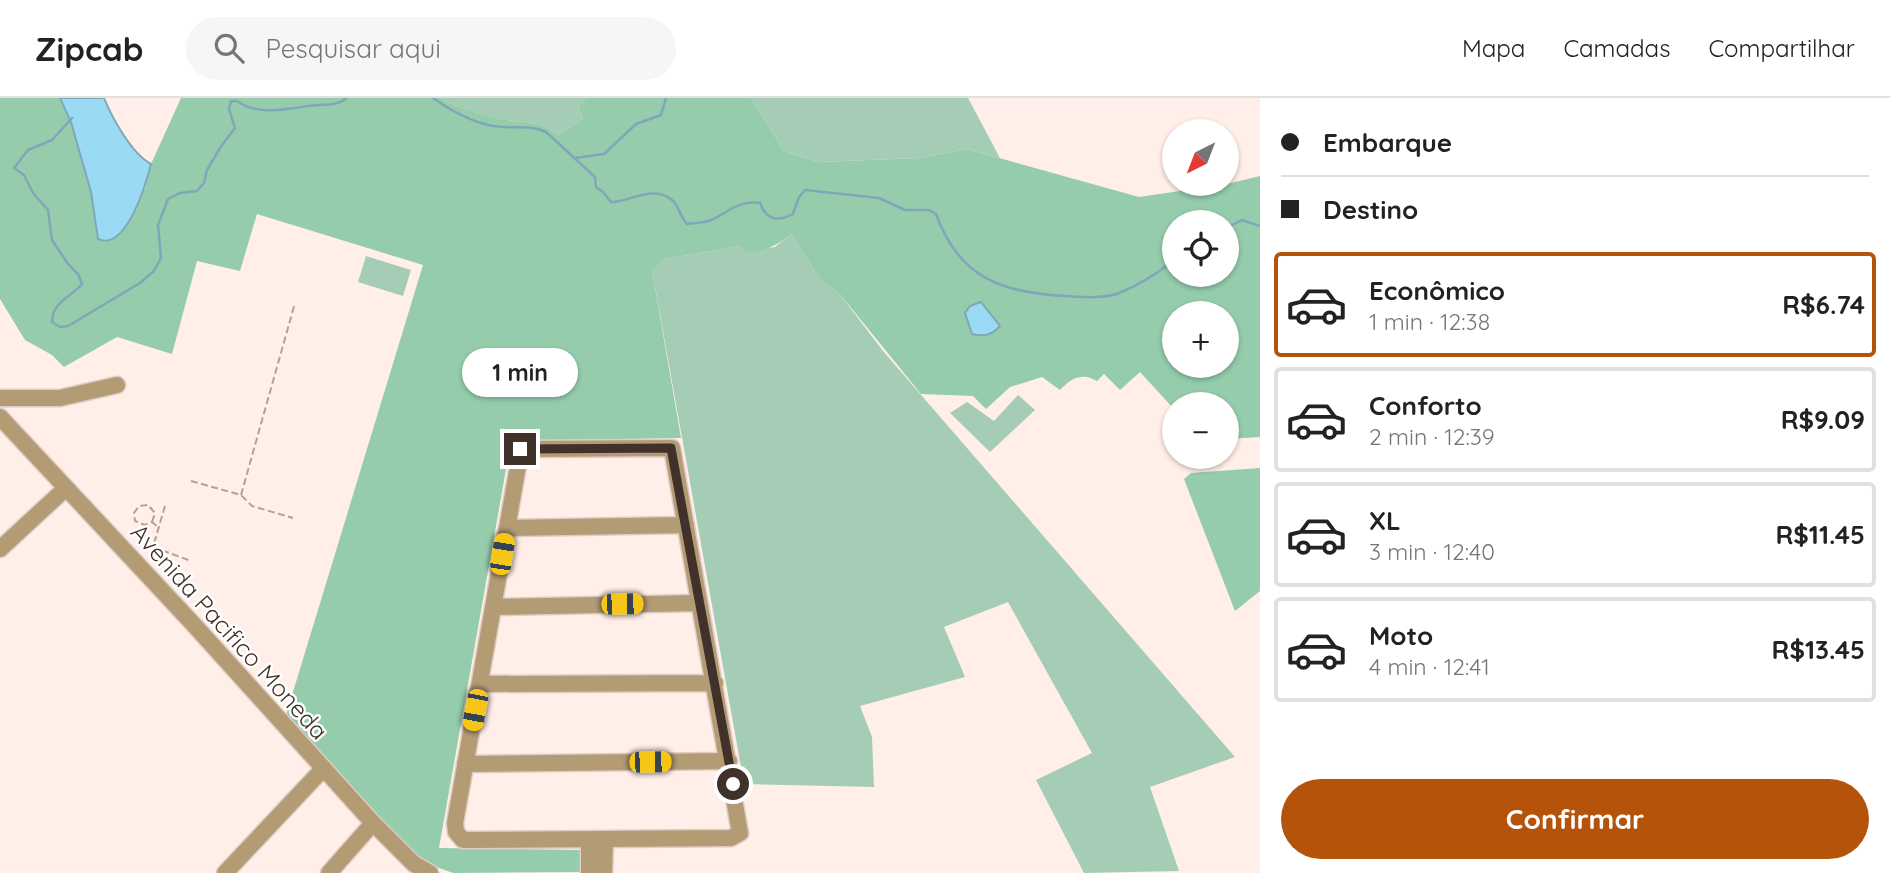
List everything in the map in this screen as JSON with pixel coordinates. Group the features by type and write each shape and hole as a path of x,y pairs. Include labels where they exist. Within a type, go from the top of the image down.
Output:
{"street":[{"path":"0,398 46,399 117,385"},
{"name":"Avenida Pacifico Moneda","path":"0,417 195,626 373,823 414,864 430,873"},
{"path":"671,448 729,761 740,830 736,838 463,840 456,832 455,823 507,528 520,449 671,448"},
{"path":"0,549 66,488"},
{"path":"507,528 686,525"},
{"path":"494,607 699,603"},
{"path":"480,684 715,683"},
{"path":"465,764 729,761"},
{"path":"225,873 323,769"},
{"path":"329,873 373,823"},
{"path":"589,873 597,841"},
{"path":"597,841 604,873"}],"path":[{"path":"241,495 295,303"},
{"path":"191,481 241,495 252,506 293,518"},
{"path":"152,523 145,526 135,520 134,513 139,506 148,505 155,513"},
{"path":"165,506 153,547 191,561"},
{"path":"155,513 163,512"},
{"path":"152,523 155,513"},
{"path":"152,523 159,528"}],"green space":[{"path":"0,98 60,98 71,122 91,192 98,239 105,242 145,189 151,164 181,98 440,98 492,117 540,125 558,135 583,119 578,105 587,98 751,98 784,151 818,162 921,158 967,149 1139,197 1162,194 1162,196 1239,196 1239,181 1260,176 1260,437 1239,438 1239,392 1162,392 1162,396 1140,372 1120,390 1104,374 1097,381 1086,377 1077,378 1060,390 1042,377 1010,387 986,409 973,396 921,394 839,293 821,281 791,234 763,250 743,252 740,246 665,259 652,270 681,438 511,441 439,848 584,850 581,872 453,873 423,862 286,715 423,265 257,214 240,271 197,261 172,354 117,337 64,367 52,355 25,340 0,299"},
{"path":"440,98 587,98 578,105 583,119 558,135 540,125 491,117"},
{"path":"751,98 968,98 1000,158 967,149 921,158 818,162 784,151"},
{"path":"791,234 821,281 839,293 883,351 1235,757 1150,787 1179,871 1084,873 1036,780 1092,753 1008,602 944,627 965,677 860,706 872,737 874,787 744,784 652,270 665,259 740,246 743,252 775,247"},
{"path":"366,256 411,270 403,296 358,282"},
{"path":"1018,395 1035,410 990,452 950,413 967,402 994,421"},
{"path":"1260,468 1260,591 1235,611 1184,479 1191,473"}],"water":[{"path":"60,98 104,98 130,144 151,164 133,214 117,236 108,240 98,239 91,192 71,122"},
{"path":"981,302 1000,326 984,335 972,334 965,313 970,306"}],"waterway":[{"path":"72,118 52,140 28,150 14,168 24,175 33,193 48,210 52,240 78,274 82,284 55,310 52,322 60,327 68,326 140,283 154,271 161,258 158,225 168,199 180,193 197,191 204,183 207,170 235,128 229,109 231,101 254,109 272,110 333,104 347,98"},
{"path":"433,98 457,113 484,124 546,132 595,177 596,187 611,202 649,194 664,195 674,202 687,224 708,221 746,203 760,203 769,216 782,218 793,214 799,197 805,190 879,198 905,210 929,210 936,214 946,236 970,267 1003,286 1022,291 1086,297 1113,295 1162,269"},
{"path":"575,158 604,154 636,124 661,115 666,98"},
{"path":"1239,222 1260,226"}],"route":[{"path":"520,449 671,448 733,784"}]}
